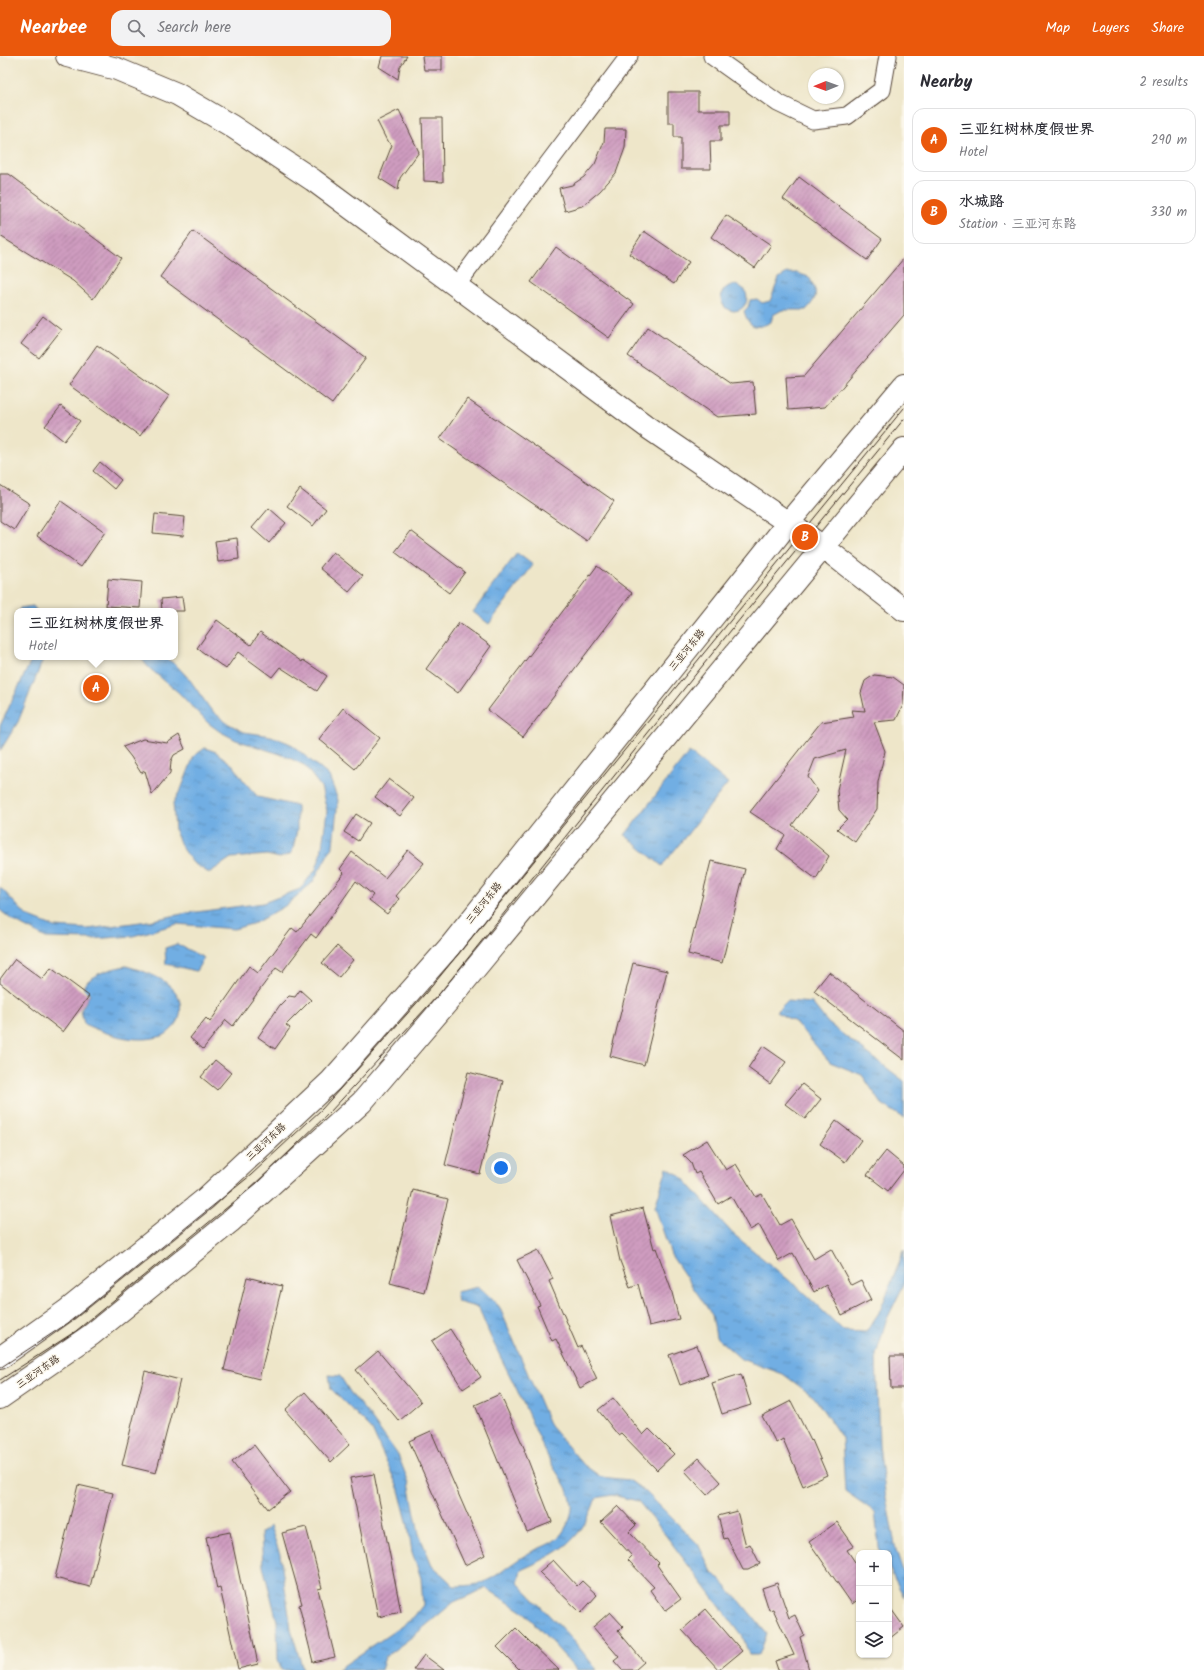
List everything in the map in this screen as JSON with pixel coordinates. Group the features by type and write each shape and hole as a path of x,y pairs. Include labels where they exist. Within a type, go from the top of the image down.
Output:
{"main road":[{"path":"67,56 116,69 170,91 230,124 313,180 656,433 722,479 789,522 904,610"},
{"name":"三亚河东路","path":"0,1358 66,1311 205,1198 331,1081 451,945 789,522 904,385"},
{"name":"三亚河东路","path":"0,1398 91,1335 218,1232 362,1102 450,999 822,546 904,449"}],"street":[{"path":"456,286 629,56"},
{"path":"712,56 778,103 813,120 847,116 882,90 888,56"}],"water":[{"path":"787,273 797,273 809,277 815,291 815,298 813,302 806,310 782,310 773,315 771,322 766,325 757,327 754,326 748,321 744,311 748,307 750,300 757,299 762,303 770,301 779,278"},
{"path":"734,285 743,289 747,298 743,307 734,311 725,307 721,298 725,289"},
{"path":"517,553 533,565 489,624 473,612"},
{"path":"33,606 35,608 20,608"},
{"path":"32,660 43,660 18,722 0,751 0,726"},
{"path":"142,660 168,660 176,665 190,680 211,710 227,723 244,732 271,736 291,744 329,776 338,800 333,845 313,882 285,906 255,923 234,929 177,924 133,936 92,939 46,938 12,920 0,910 0,887 27,916 55,927 88,929 263,903 300,889 316,869 321,854 327,811 321,787 304,765 283,755 236,740 219,731 208,723 178,692 149,668"},
{"path":"205,748 216,752 234,766 243,780 258,797 297,806 297,830 292,853 280,858 267,855 231,858 209,873 193,863 183,850 175,831 173,803 182,787 194,756"},
{"path":"689,752 728,783 662,866 625,835"},
{"path":"177,944 204,958 196,971 166,964 165,948"},
{"path":"126,966 146,972 166,982 178,997 181,1007 179,1019 169,1032 164,1035 152,1038 132,1039 112,1035 84,1024 81,1010 90,994 84,989 84,985 93,977 108,970"},
{"path":"787,1001 812,1003 828,1023 904,1081 904,1118 882,1104 862,1075 830,1062 795,1022 776,1012"},
{"path":"667,1168 681,1176 732,1233 802,1291 844,1331 866,1332 880,1311 904,1250 904,1284 886,1321 876,1355 879,1444 885,1492 896,1550 904,1574 904,1597 892,1574 892,1550 880,1550 875,1512 845,1491 842,1438 814,1397 783,1374 741,1359 716,1337 712,1315 671,1255 655,1207"},
{"path":"478,1287 499,1306 550,1426 584,1465 601,1477 629,1480 646,1492 698,1544 712,1572 740,1601 767,1634 759,1655 749,1655 743,1637 638,1501 612,1495 596,1498 584,1525 568,1544 558,1551 521,1570 518,1583 573,1640 597,1670 577,1670 525,1613 486,1588 454,1602 385,1657 381,1670 337,1670 412,1619 423,1605 421,1578 412,1552 408,1525 399,1490 372,1430 331,1389 329,1375 340,1376 352,1395 369,1415 398,1455 409,1483 419,1534 432,1565 454,1586 477,1584 492,1578 530,1552 553,1541 563,1532 569,1521 572,1507 569,1492 545,1451 492,1340 479,1308 458,1302 456,1292"},
{"path":"270,1526 280,1554 291,1629 303,1670 282,1670 278,1660 277,1621 263,1566 261,1533"}],"building":[{"path":"382,56 407,56 400,67 398,79 379,67"},
{"path":"422,56 442,56 442,70 424,70"},
{"path":"668,92 698,92 698,110 730,110 730,125 721,125 721,141 710,141 711,169 681,169 681,137 674,137 674,123 668,123"},
{"path":"399,110 419,152 400,178 398,190 379,178 392,145 387,141 377,121"},
{"path":"422,118 442,118 443,182 424,181"},
{"path":"605,129 626,129 625,148 616,173 600,191 582,206 565,211 559,188 572,185 584,177 595,164 604,142"},
{"path":"0,174 9,174 121,258 93,299 73,281 0,236"},
{"path":"799,177 882,239 867,260 783,199"},
{"path":"726,215 771,245 755,268 711,237"},
{"path":"193,231 366,358 332,404 160,277"},
{"path":"644,231 689,262 674,284 629,254"},
{"path":"556,247 634,304 609,338 531,282"},
{"path":"904,258 904,315 825,407 788,410 786,377 804,376"},
{"path":"43,316 61,330 39,358 21,344"},
{"path":"648,327 731,384 753,382 756,414 717,417 628,356"},
{"path":"97,345 169,396 140,436 69,385"},
{"path":"467,399 614,501 587,541 440,439"},
{"path":"61,406 80,421 64,441 45,426"},
{"path":"100,462 121,480 114,489 93,471"},
{"path":"0,485 30,504 14,530 0,521"},
{"path":"300,489 326,509 313,526 287,506"},
{"path":"61,501 105,532 81,567 37,536"},
{"path":"269,508 286,523 269,543 252,528"},
{"path":"155,514 185,517 183,536 153,533"},
{"path":"411,531 465,572 449,593 395,552"},
{"path":"237,538 239,559 218,562 215,541"},
{"path":"333,552 363,576 349,592 320,568"},
{"path":"597,566 632,593 523,737 488,710"},
{"path":"108,579 142,582 140,608 106,606"},
{"path":"182,597 184,611 178,611 178,608 162,608 161,599"},
{"path":"217,620 251,645 260,632 302,662 303,660 327,676 317,691 280,667 272,677 238,652 226,669 197,648"},
{"path":"459,623 491,646 458,693 426,669"},
{"path":"874,675 893,677 904,685 903,705 896,720 874,722 885,751 878,782 877,809 855,842 837,829 847,819 839,810 837,790 846,750 815,759 808,777 818,791 792,825 829,856 816,879 777,849 785,835 750,812 821,722 854,717 852,710 865,711 861,693 865,681"},
{"path":"343,708 380,738 355,769 319,739"},
{"path":"179,735 185,749 174,755 171,761 170,773 152,795 145,771 141,773 123,747 143,739 167,743"},
{"path":"389,779 414,798 400,816 375,797"},
{"path":"356,814 370,823 358,841 344,832"},
{"path":"408,850 424,863 396,896 399,899 387,914 369,900 373,895 356,881 316,938 311,934 282,972 276,968 233,1026 226,1020 203,1049 190,1038 206,1018 210,1022 249,966 258,973 292,928 297,932 344,873 340,869 352,852 385,878"},
{"path":"711,861 745,869 722,963 688,954"},
{"path":"337,946 353,960 339,977 322,963"},
{"path":"15,959 42,979 51,968 89,996 63,1032 0,983 0,979"},
{"path":"633,963 667,971 644,1065 610,1056"},
{"path":"829,972 904,1031 904,1060 814,991"},
{"path":"300,990 311,1000 286,1025 290,1028 275,1049 258,1037 280,1005 289,996 295,997"},
{"path":"763,1046 786,1062 770,1084 748,1068"},
{"path":"215,1060 231,1073 217,1090 201,1077"},
{"path":"468,1072 503,1081 480,1174 445,1165"},
{"path":"802,1084 821,1099 805,1119 785,1104"},
{"path":"836,1121 861,1140 845,1162 820,1144"},
{"path":"707,1140 726,1170 736,1164 756,1197 762,1194 780,1225 791,1219 814,1259 831,1249 851,1285 861,1280 871,1300 842,1315 826,1285 814,1292 793,1253 779,1261 759,1225 750,1230 731,1196 718,1204 699,1172 695,1174 691,1163 683,1155"},
{"path":"886,1151 904,1166 904,1170 888,1191 867,1175"},
{"path":"413,1190 448,1199 424,1292 390,1283"},
{"path":"643,1208 654,1249 656,1248 671,1289 679,1319 649,1326 638,1284 630,1287 620,1261 610,1216"},
{"path":"538,1250 553,1279 549,1281 578,1348 581,1346 597,1379 580,1388 556,1339 552,1341 537,1306 540,1305 517,1260"},
{"path":"247,1277 282,1286 259,1379 224,1370"},
{"path":"450,1329 481,1377 463,1389 432,1341"},
{"path":"697,1345 708,1375 680,1385 669,1355"},
{"path":"378,1351 421,1402 399,1421 356,1370"},
{"path":"890,1356 904,1356 904,1388 891,1388"},
{"path":"145,1371 180,1380 156,1473 122,1465"},
{"path":"741,1374 751,1405 722,1414 712,1383"},
{"path":"305,1392 350,1444 331,1462 285,1410"},
{"path":"500,1394 525,1450 552,1522 527,1532 475,1405"},
{"path":"613,1398 643,1435 649,1429 674,1454 657,1470 621,1433 618,1435 598,1410"},
{"path":"791,1401 811,1441 812,1440 827,1475 803,1486 783,1439 776,1443 762,1416"},
{"path":"431,1431 485,1555 465,1565 409,1441"},
{"path":"254,1445 290,1492 268,1509 232,1462"},
{"path":"699,1458 721,1482 707,1495 685,1471"},
{"path":"374,1474 401,1612 378,1617 350,1478"},
{"path":"78,1485 113,1493 90,1587 55,1578"},
{"path":"618,1506 636,1525 629,1532 659,1563 657,1565 681,1599 665,1611 650,1590 654,1587 628,1560 632,1556 601,1522"},
{"path":"737,1511 746,1546 750,1544 760,1564 748,1570 743,1570 727,1538 724,1539 718,1516"},
{"path":"837,1522 854,1546 847,1550 856,1564 856,1601 852,1604 809,1542"},
{"path":"306,1527 322,1588 318,1589 335,1657 313,1662 299,1605 302,1604 282,1533"},
{"path":"230,1532 258,1664 238,1669 220,1588 217,1589 206,1537"},
{"path":"553,1560 577,1586 582,1581 597,1595 581,1613 539,1572"},
{"path":"777,1583 789,1618 795,1615 804,1635 800,1637 809,1670 778,1670 775,1661 794,1655 773,1609 769,1610 762,1588"},
{"path":"706,1609 742,1651 719,1670 682,1630"},
{"path":"892,1610 904,1627 892,1637"},
{"path":"610,1612 623,1626 618,1631 644,1662 635,1670 622,1670 614,1661 619,1657 593,1627"},
{"path":"516,1628 559,1670 520,1670 497,1647"},
{"path":"424,1655 444,1670 413,1670"}],"tram line":[{"path":"0,1368 68,1323 251,1175 322,1109 432,986 904,408"},
{"path":"0,1380 76,1331 257,1183 330,1112 440,993 736,624 904,419"}],"place":[{"name":"水城路","path":"805,537"},
{"name":"三亚红树林度假世界","path":"96,688"}]}
